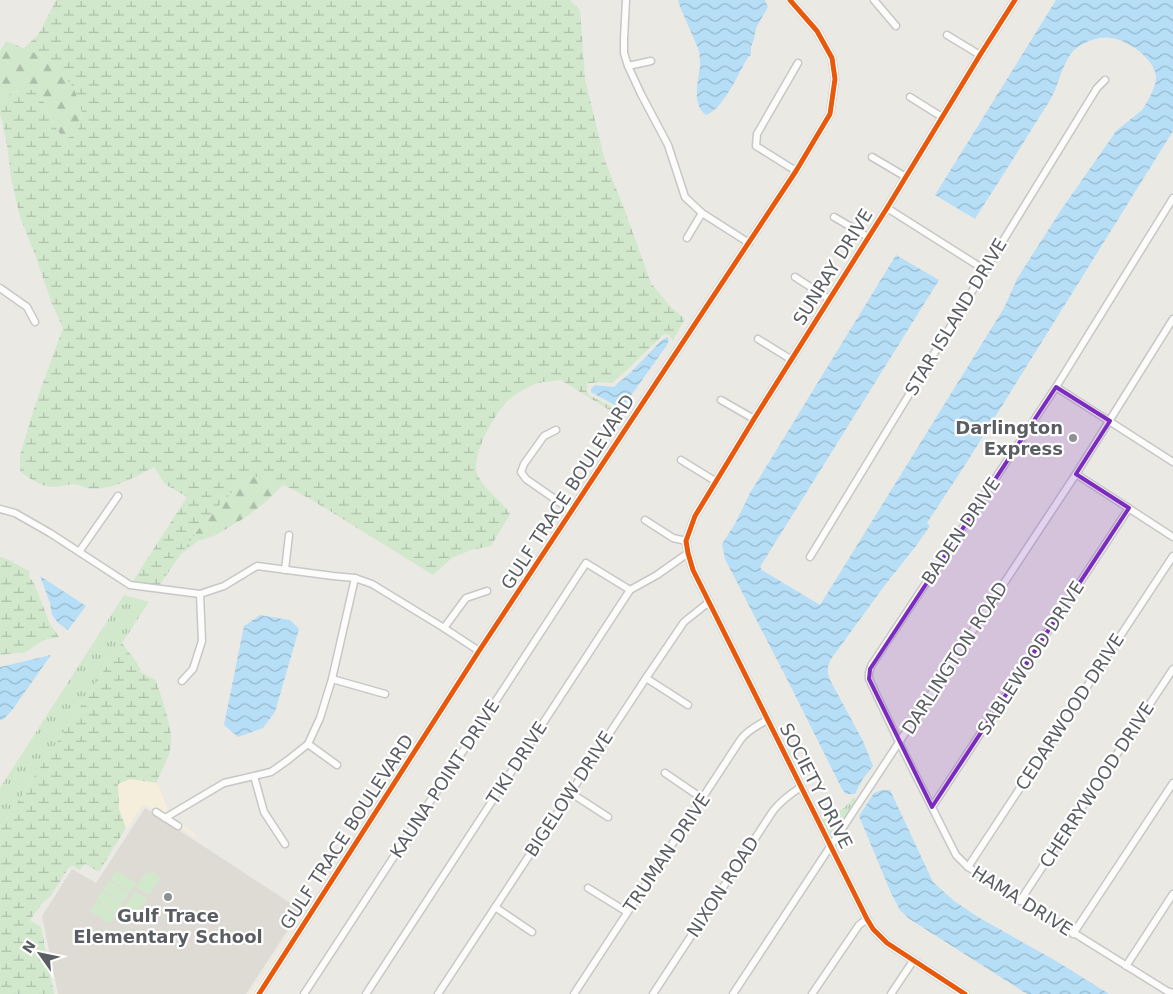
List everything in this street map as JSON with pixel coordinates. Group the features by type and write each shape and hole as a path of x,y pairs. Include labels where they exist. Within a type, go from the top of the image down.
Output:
{"street":[{"path":"626,0 624,53 628,66 668,145 685,197 702,213 749,243"},
{"name":"GULF TRACE BOULEVARD","path":"259,994 479,651 796,171 830,114 835,79 832,58 817,31 790,0"},
{"path":"874,0 896,26"},
{"name":"SUNRAY DRIVE","path":"688,553 686,541 695,516 715,481 1015,0"},
{"path":"947,36 980,56"},
{"path":"628,66 651,61"},
{"path":"796,171 756,146 757,134 798,62"},
{"name":"STAR ISLAND DRIVE","path":"810,557 984,270 1097,88 1105,80"},
{"path":"910,97 942,117"},
{"path":"872,157 906,177"},
{"name":"BADEN DRIVE","path":"899,742 869,679 870,669 1056,387 1173,198"},
{"path":"887,208 984,270"},
{"path":"687,238 702,213"},
{"path":"834,217 868,237"},
{"path":"794,277 829,299"},
{"path":"0,288 27,307 35,322"},
{"name":"DARLINGTON ROAD","path":"733,994 1076,474 1173,319"},
{"path":"758,339 792,360"},
{"path":"1056,387 1172,459"},
{"path":"721,400 754,419"},
{"path":"556,430 544,436 524,464 521,472 526,480 572,511"},
{"path":"681,460 715,481"},
{"path":"1076,474 1173,537"},
{"path":"79,552 118,496"},
{"name":"SABLEWOOD DRIVE","path":"932,807 1129,508"},
{"path":"0,510 15,513 50,533 130,585 200,594 224,586 257,566 355,578 372,584 479,651"},
{"path":"645,520 673,538 686,541"},
{"path":"285,570 289,535"},
{"name":"TIKI DRIVE","path":"366,994 630,590 657,575 688,553"},
{"name":"SOCIETY DRIVE","path":"688,553 692,570 867,919 880,938 965,994"},
{"name":"CEDARWOOD DRIVE","path":"968,867 1173,556"},
{"name":"KAUNA POINT DRIVE","path":"304,994 586,563 630,590"},
{"path":"165,818 224,783 271,772 308,744 320,718 332,679 355,578"},
{"path":"444,628 466,598 487,591"},
{"path":"182,681 194,669 202,641 200,594"},
{"name":"BIGELOW DRIVE","path":"438,994 684,622 709,602"},
{"name":"CHERRYWOOD DRIVE","path":"1020,900 1173,669"},
{"path":"646,678 688,705"},
{"path":"332,679 385,694"},
{"name":"TRUMAN DRIVE","path":"574,994 741,740 752,728 767,720"},
{"name":"HAMA DRIVE","path":"899,742 956,855 968,867 1073,934 1166,991 1173,993"},
{"path":"308,744 337,765"},
{"path":"665,773 703,799"},
{"path":"254,776 264,812 284,844"},
{"path":"1073,934 1173,783"},
{"name":"NIXON ROAD","path":"653,994 778,804 801,787"},
{"path":"571,792 608,817"},
{"path":"156,812 178,826"},
{"path":"588,888 627,912"},
{"path":"1126,966 1173,894"},
{"path":"495,907 532,932"},
{"path":"812,994 859,925 867,919"},
{"path":"891,994 913,961"}],"highlighted area":[{"path":"1056,387 1110,421 1076,474 1129,508 932,807 869,679 870,669"}],"shaded area":[{"path":"130,779 158,783 170,817 192,831 198,839 146,805 142,806 125,831 126,828 119,809 118,784"},
{"name":"Gulf Trace Elementary School","path":"145,808 301,910 246,994 58,994 42,916 72,869 96,883"},
{"path":"304,912 306,914 255,994 251,994"}],"green space":[{"path":"56,0 570,0 580,10 585,79 605,161 651,283 670,306 685,319 672,342 669,335 663,335 612,383 598,382 586,384 589,395 618,410 625,410 630,406 622,418 561,380 544,382 528,387 505,404 486,432 476,465 477,473 483,484 510,514 491,546 471,550 452,558 433,575 296,491 253,476 238,486 205,520 158,587 133,581 187,497 165,484 154,467 116,485 92,489 74,484 55,487 45,486 32,480 20,471 20,455 35,405 63,328 52,304 20,217 0,115 0,98 25,90 39,92 54,125 64,140 77,133 82,112 74,88 48,58 24,48 38,35"},
{"path":"6,41 48,58 74,88 82,112 77,133 64,140 54,125 39,92 19,90 0,98 0,51"},
{"path":"253,476 283,485 267,501 246,517 216,535 198,541 179,556 205,520 238,486"},
{"path":"0,557 29,571 30,579 33,581 50,624 59,637 44,640 24,653 0,655"},
{"path":"124,595 149,602 0,829 0,788"},
{"path":"122,643 135,660 141,670 140,672 156,680 170,730 171,744 169,754 157,781 158,783 130,779 118,784 119,809 126,828 100,870 97,871 85,864 79,870 74,866 69,867 50,897 43,902 30,920 41,927 54,994 0,994 0,829"},
{"path":"854,797 856,801 836,831 833,834 829,833 822,820 844,808"},
{"path":"116,870 136,883 130,892 110,879"},
{"path":"151,871 161,878 149,895 136,887 146,873 149,875"},
{"path":"109,880 129,893 123,903 103,890"},
{"path":"102,891 123,904 116,913 96,900"},
{"path":"135,891 147,899 137,914 125,906"},
{"path":"96,901 116,914 110,924 90,911"}],"water":[{"path":"678,0 765,0 768,7 756,28 751,55 748,57 725,98 713,111 706,115 699,106 698,101 700,57 698,48"},
{"path":"1056,0 1173,0 1173,131 927,523 930,526 831,659 828,669 830,680 863,741 873,766 862,780 855,794 846,794 725,559 722,544 736,522 750,493 896,255 939,280 760,567 820,605 1004,308 1017,279 1061,210 1116,131 1142,110 1147,103 1156,79 1152,65 1147,58 1133,47 1118,40 1098,38 1089,41 1078,47 1070,56 1050,100 975,219 935,195"},
{"path":"667,337 669,339 667,345 622,408 591,392 595,385 614,387"},
{"path":"40,576 86,606 68,630 58,623 52,615 50,603"},
{"path":"260,615 290,620 299,629 275,712 263,728 238,737 224,725 244,626"},
{"path":"51,655 13,709 4,719 0,720 0,667"},
{"path":"890,790 933,882 954,901 1109,994 1027,994 908,918 900,910 891,893 859,816 874,793"}],"cycle path":[{"path":"259,994 479,651 796,171 830,114 835,79 832,58 817,31 790,0"},
{"path":"965,994 887,943 873,929 693,570 686,541 695,516 1015,0"}],"place":[{"name":"Darlington Express","path":"1073,438"},
{"name":"Gulf Trace Elementary School","path":"168,897"}]}
